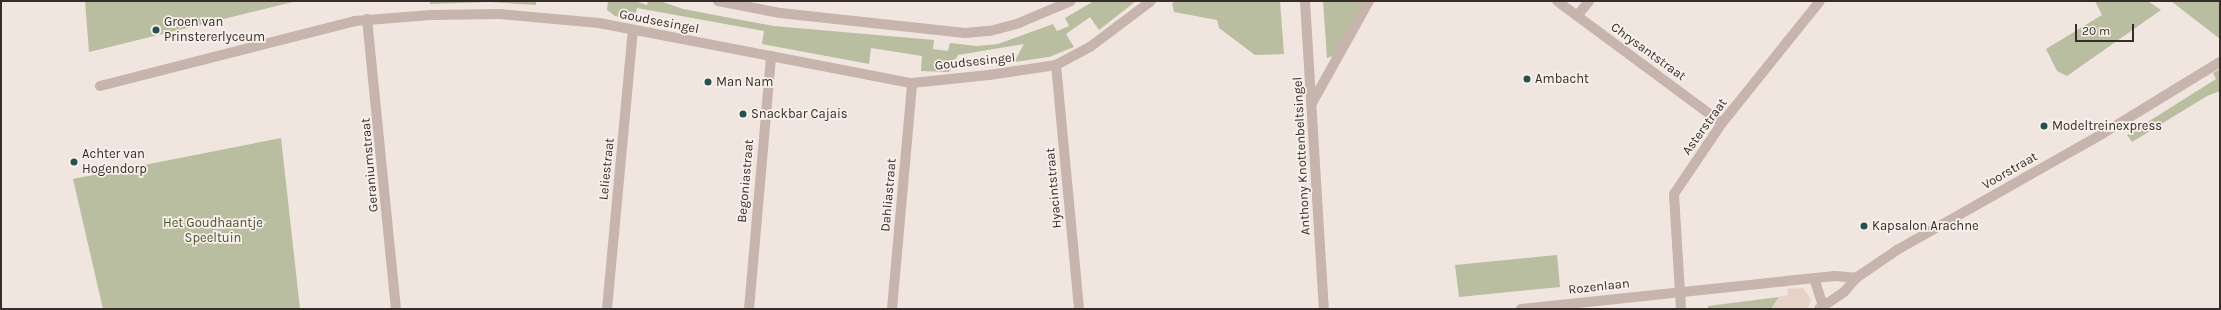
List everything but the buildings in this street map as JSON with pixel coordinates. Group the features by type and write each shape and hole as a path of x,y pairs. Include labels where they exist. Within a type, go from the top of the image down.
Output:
{"street":[{"path":"718,1 780,13 966,33 990,31 1019,23 1071,1"},
{"name":"Goudsesingel","path":"100,86 367,19 500,14 599,23 633,31 912,83 989,75 1056,65 1090,47 1151,1"},
{"name":"Anthony Knottenbeltsingel","path":"1305,1 1324,309"},
{"path":"1311,104 1368,1"},
{"name":"Chrysantstraat","path":"1557,1 1722,123"},
{"path":"1577,16 1589,1"},
{"name":"Asterstraat","path":"1681,309 1674,194 1722,123 1820,1"},
{"name":"Geraniumstraat","path":"367,19 396,309"},
{"name":"Leliestraat","path":"607,309 633,31"},
{"name":"Begoniastraat","path":"749,309 771,56"},
{"name":"Voorstraat","path":"1821,307 1844,292 1856,278 1897,250 2102,134 2220,62"},
{"name":"Hyacintstraat","path":"1056,65 1079,309"},
{"name":"Dahliastraat","path":"892,309 912,83"},
{"path":"1814,278 1821,307"},
{"name":"Rozenlaan","path":"1521,309 1814,278 1856,278"}],"green space":[{"path":"85,1 297,1 89,52"},
{"path":"430,1 536,1 536,5 490,2 430,4"},
{"path":"608,1 635,1 647,5 648,1 660,1 683,9 774,26 934,40 933,49 948,51 950,43 977,46 998,44 1053,24 1057,31 1069,26 1065,18 1094,1 1136,1 1099,30 1090,17 1066,34 1074,47 1049,57 1014,62 1024,44 958,55 949,72 921,71 922,56 871,48 869,64 762,44 764,31 637,8 634,20 615,16 607,10"},
{"path":"1178,1 1280,1 1284,54 1255,55 1219,28 1217,20 1174,12 1172,3"},
{"path":"1323,1 1366,1 1336,55 1327,58"},
{"path":"2095,1 2148,1 2161,10 2067,76 2057,71 2046,49 2102,15"},
{"path":"2171,1 2220,1 2220,39"},
{"path":"2220,69 2220,91 2207,96 2132,142 2127,135 2216,79 2213,73"},
{"name":"Het Goudhaantje Speeltuin","path":"281,138 300,309 103,309 73,179"},
{"path":"1557,255 1560,287 1459,297 1455,265"},
{"path":"1779,297 1771,309 1708,309 1708,306"}],"shaded area":[{"path":"1803,288 1811,299 1808,309 1771,309 1779,297 1788,295 1787,289"}],"place":[{"name":"Groen van Prinstererlyceum","path":"156,30"},
{"name":"Ambacht","path":"1527,79"},
{"name":"Man Nam","path":"708,82"},
{"name":"Snackbar Cajais","path":"743,114"},
{"name":"Modeltreinexpress","path":"2044,126"},
{"name":"Achter van Hogendorp","path":"74,162"},
{"name":"Kapsalon Arachne","path":"1864,226"}]}
